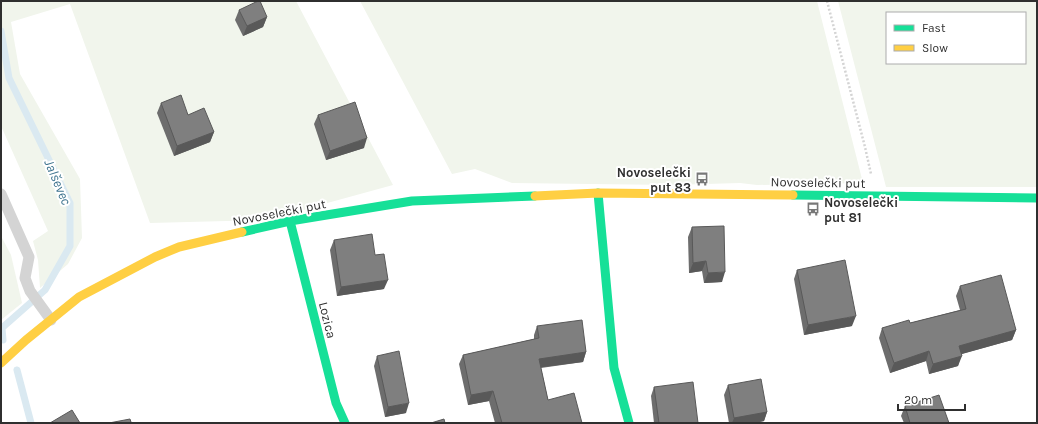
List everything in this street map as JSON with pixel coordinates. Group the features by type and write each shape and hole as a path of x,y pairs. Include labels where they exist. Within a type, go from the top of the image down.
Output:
{"street":[{"name":"Novoselečki put","path":"1,363 26,340 79,297 155,256 179,247 290,221 416,201 598,192 1037,198"},
{"path":"598,192 614,368 629,423"},
{"name":"Lozica","path":"290,221 336,404 345,423"}],"lane":[{"path":"1,194 29,257 25,278 30,291 52,320"}],"path":[{"path":"827,1 865,147 875,196"}],"shaded area":[{"path":"1,1 296,1 393,185 271,220 150,223 70,4 11,22 20,74 80,179 82,238 68,264 40,288 38,260 33,241 48,231 1,126"},
{"path":"360,1 817,1 863,183 757,185 740,183 671,185 512,183 475,169 452,174"},
{"path":"838,1 1037,1 1037,187 886,187"},
{"path":"1,236 11,255 22,303 1,320"}],"building":[{"path":"260,1 267,17 247,26 239,10"},
{"path":"181,95 188,115 204,108 214,132 177,146 161,103"},
{"path":"355,102 367,138 330,151 318,115"},
{"path":"724,226 725,272 708,273 706,261 693,263 692,227"},
{"path":"372,234 375,255 384,254 388,280 341,287 334,240"},
{"path":"845,260 856,316 808,325 797,270"},
{"path":"1001,275 1016,330 959,346 962,356 933,364 929,351 894,363 882,328 909,320 910,323 966,309 960,286"},
{"path":"582,320 586,352 539,359 548,400 574,393 582,423 502,423 493,391 471,395 463,355 539,338 537,326"},
{"path":"399,351 409,403 388,407 377,356"},
{"path":"761,379 767,412 734,418 728,385"},
{"path":"693,382 698,423 659,423 654,387"},
{"path":"939,395 949,423 910,423 905,406"},
{"path":"72,410 80,423 50,423"},
{"path":"130,419 131,422 129,423 109,423"},
{"path":"444,419 445,423 431,423"}],"waterway":[{"name":"Jalševec","path":"1,31 9,78 70,203 70,246 45,290 2,328 3,340"},
{"name":"Jalševec","path":"17,370 31,423"}],"traffic: fast":[{"path":"598,193 614,368 629,423"},
{"path":"793,195 1037,198"},
{"path":"242,232 290,221 412,201 535,196"},
{"path":"290,221 336,403 345,423"}],"traffic: slow":[{"path":"535,196 598,193 793,195"},
{"path":"1,363 26,340 79,297 155,257 179,247 242,232"}],"place":[{"name":"Novoselečki put 83","path":"702,179"},
{"name":"Novoselečki put 81","path":"813,209"}]}
